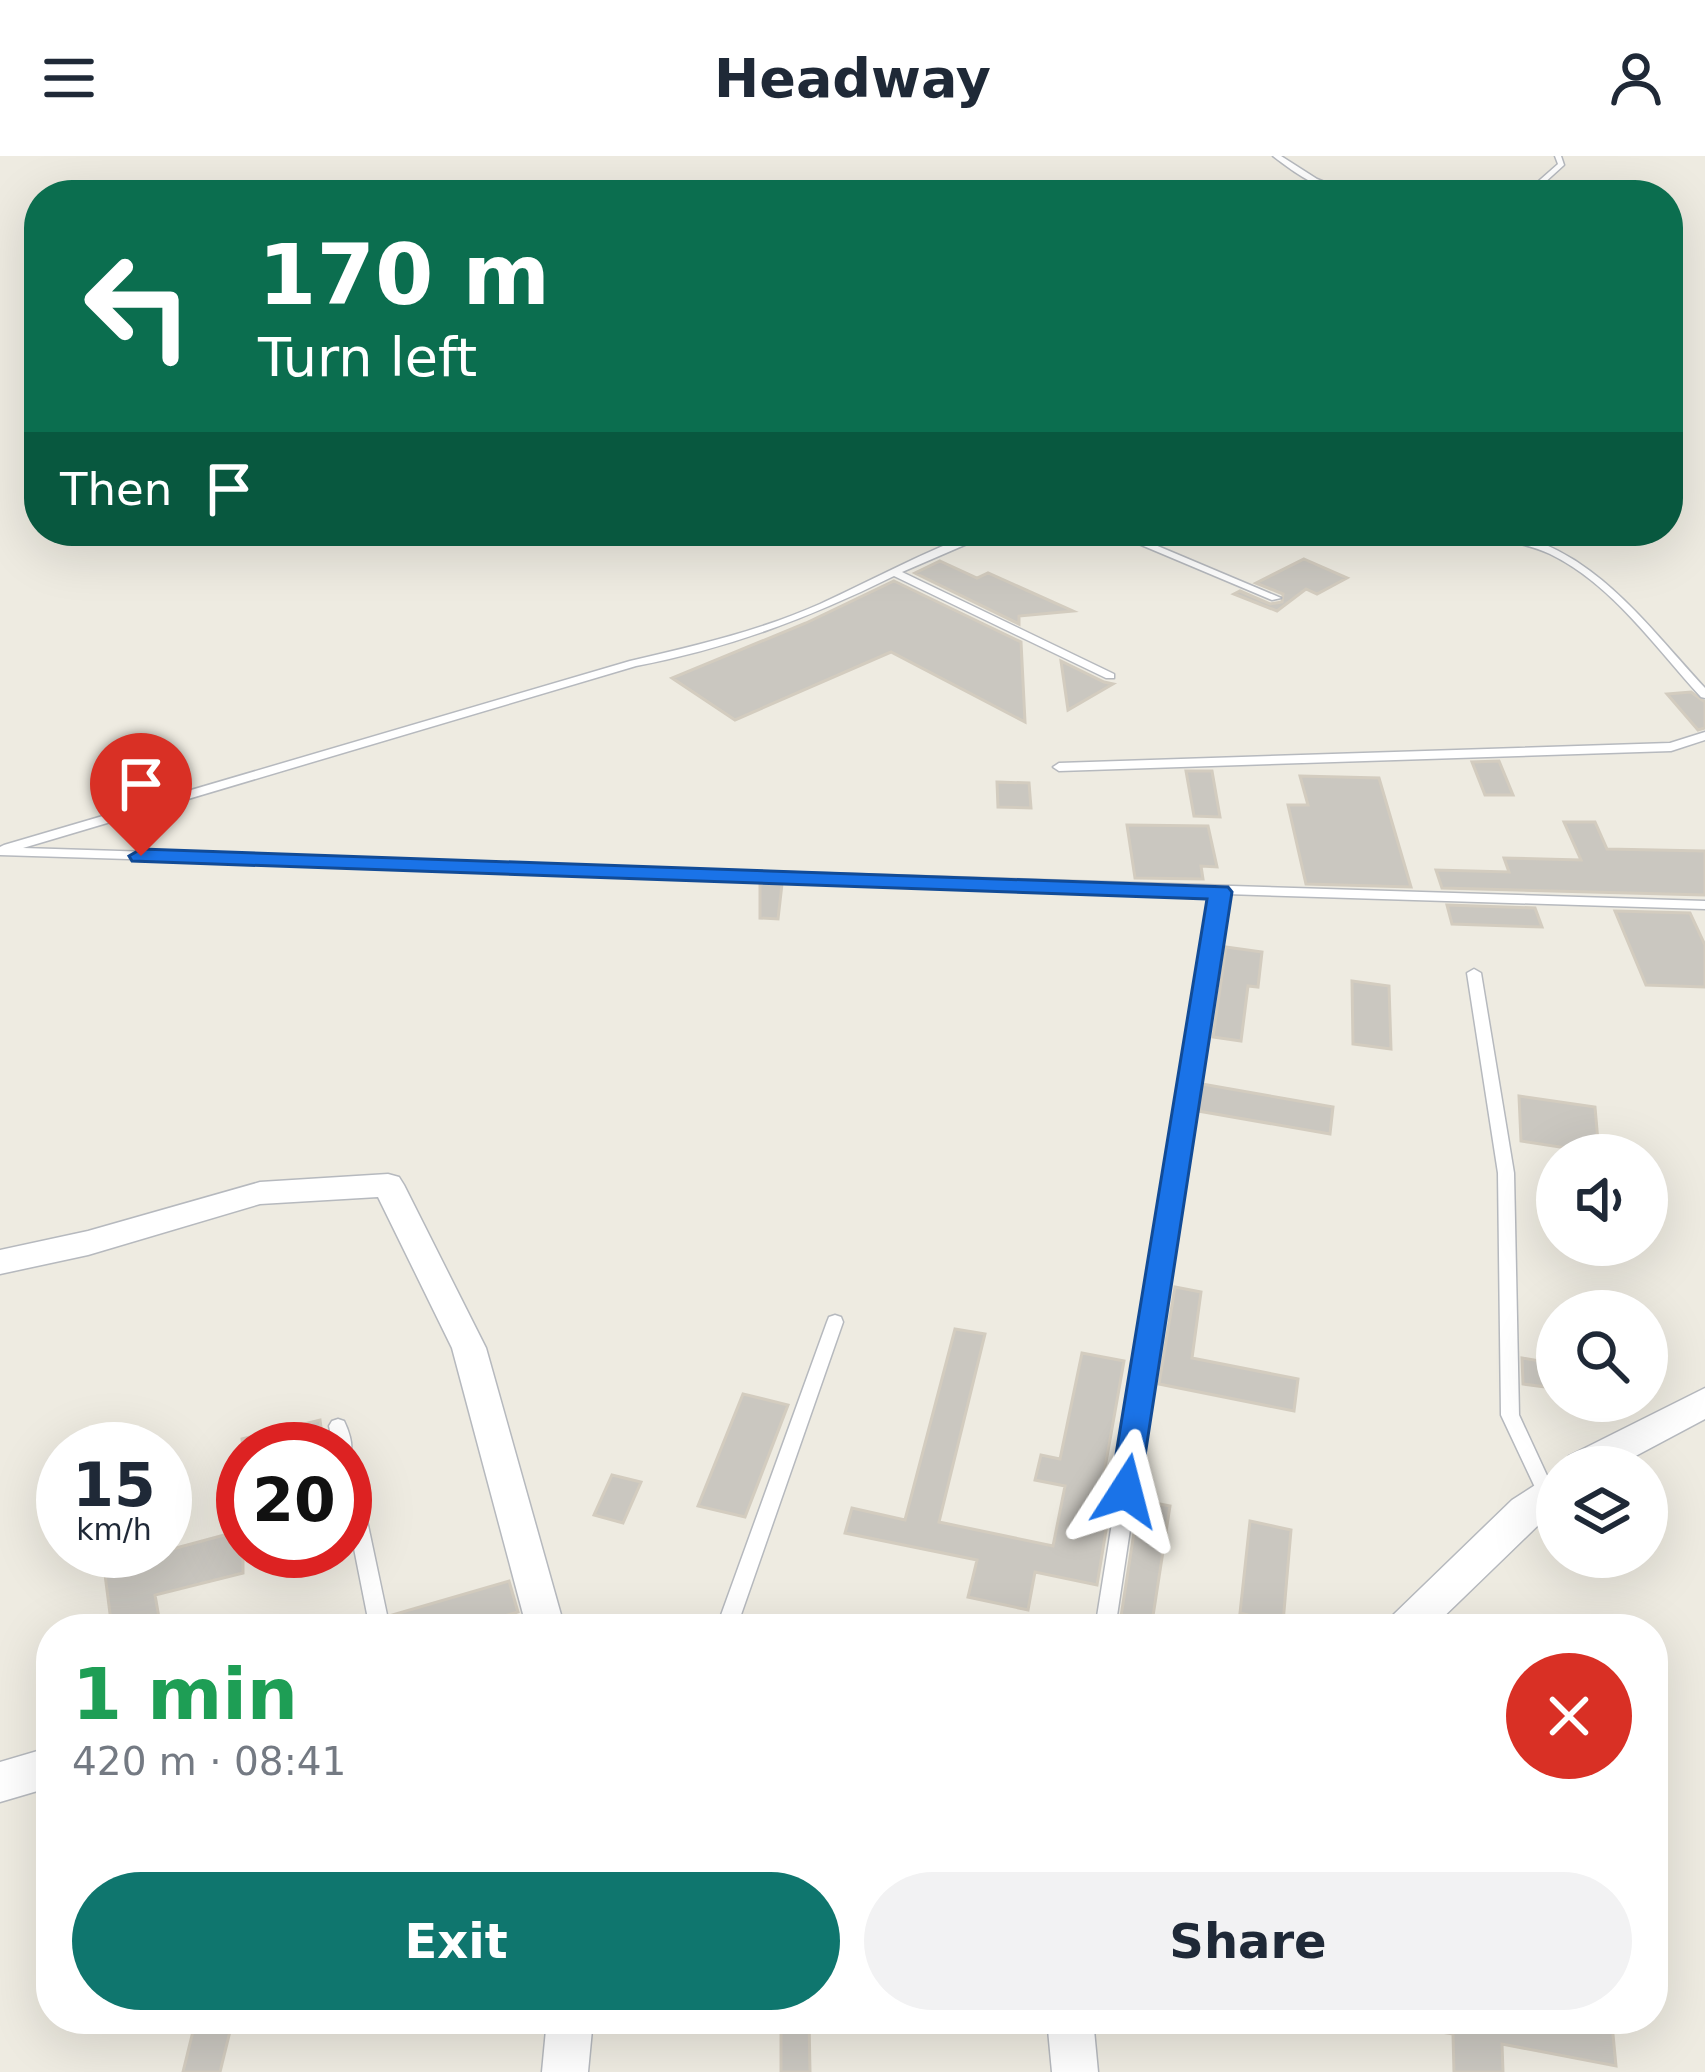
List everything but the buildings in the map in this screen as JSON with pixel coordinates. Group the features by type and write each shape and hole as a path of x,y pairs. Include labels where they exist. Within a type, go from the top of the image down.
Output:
{"street":[{"path":"0,1262 88,1243 260,1193 388,1185 469,1348 542,1614"},
{"path":"1622,1446 1705,1402"},
{"path":"1421,1614 1536,1506"},
{"path":"0,1782 36,1771"},
{"path":"565,2072 569,2034"},
{"path":"1071,2034 1075,2072"}],"lane":[{"path":"1276,156 1312,180"},
{"path":"0,851 634,663 724,643 821,607 954,546"},
{"path":"1149,546 1276,598"},
{"path":"1545,546 1593,572 1705,695"},
{"path":"892,571 1110,676"},
{"path":"1058,767 1671,747 1705,736"},
{"path":"0,851 1705,905"},
{"path":"1107,1614 1220,892"},
{"path":"1474,973 1506,1173 1510,1415 1536,1462"},
{"path":"731,1614 836,1322"},
{"path":"370,1578 377,1614"}],"route":[{"path":"141,856 1220,892 1126,1491"}]}
